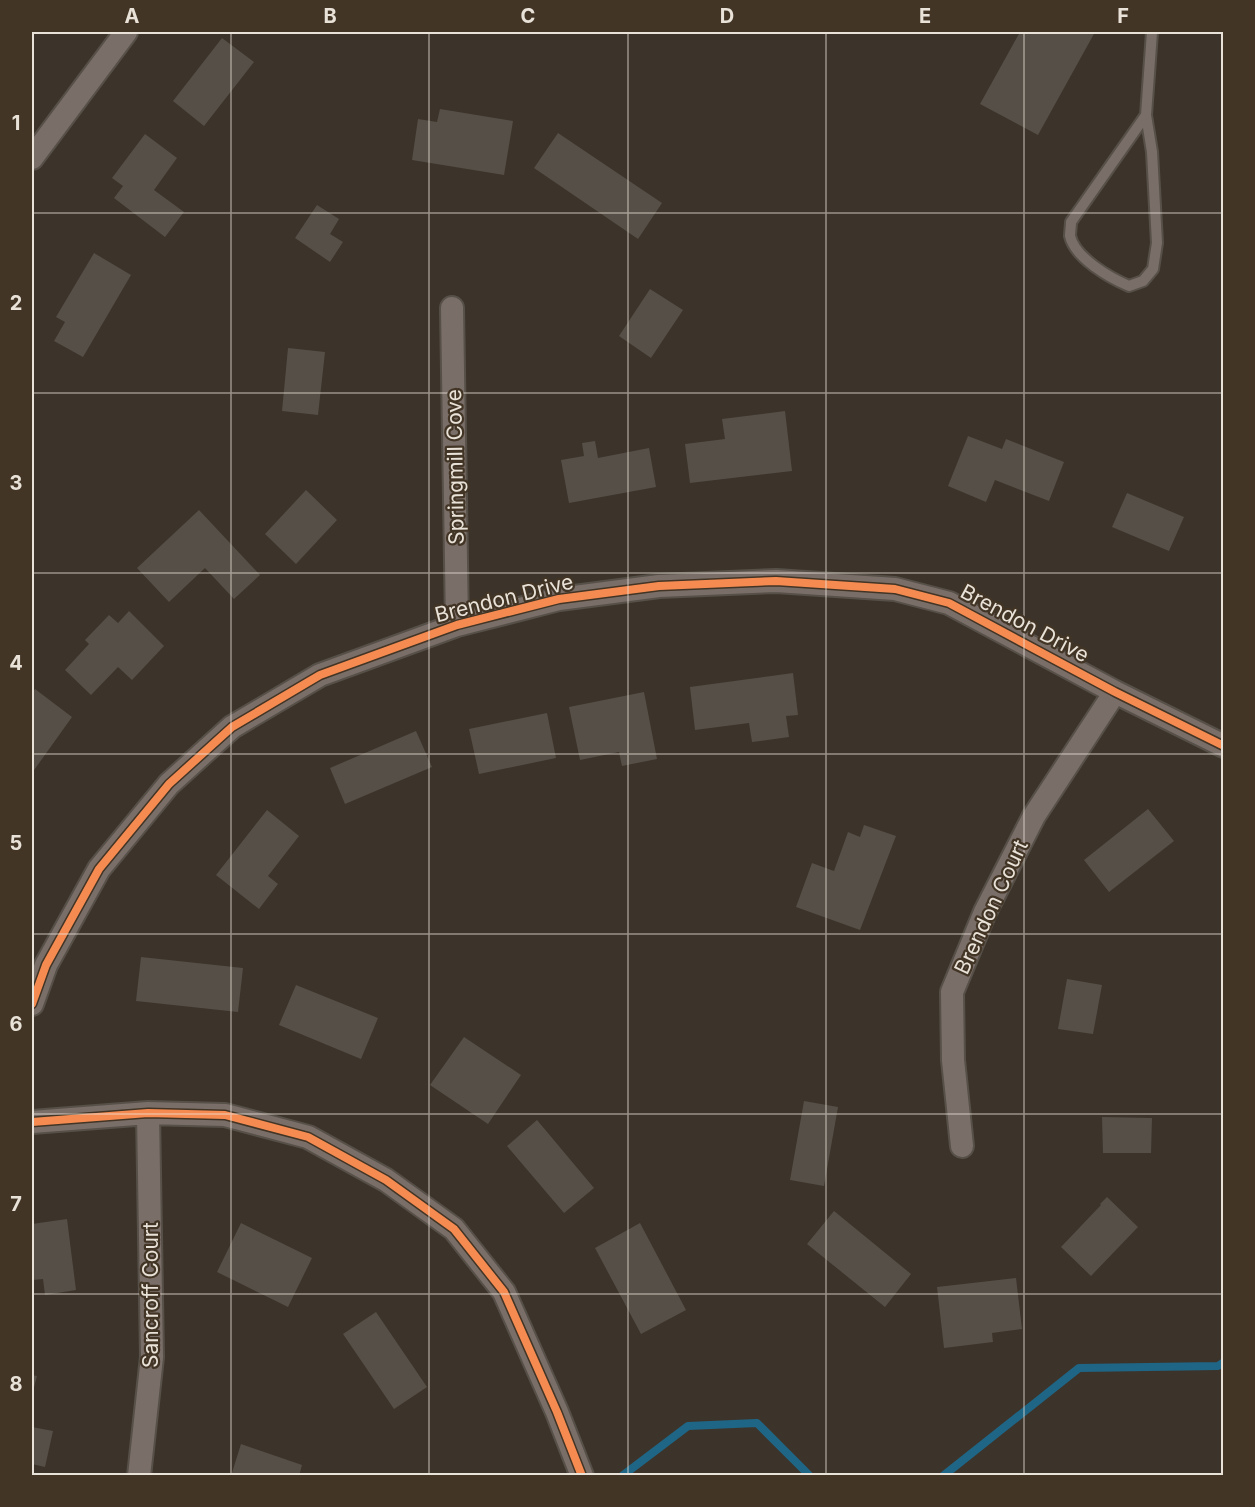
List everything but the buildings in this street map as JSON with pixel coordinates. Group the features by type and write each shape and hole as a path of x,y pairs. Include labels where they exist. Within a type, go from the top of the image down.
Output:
{"street":[{"path":"32,158 126,32"},
{"name":"Springmill Cove","path":"452,308 457,625"},
{"name":"Brendon Drive","path":"32,1004 46,965 99,869 170,784 232,727 320,675 457,625 559,599 659,586 776,581 895,589 949,603 1115,692 1224,746"},
{"name":"Brendon Court","path":"962,1146 953,1060 952,992 985,912 1034,816 1115,692"},
{"path":"32,1122 148,1113 225,1115 308,1137 386,1180 454,1229 504,1292 557,1412 582,1476"},
{"name":"Sancroff Court","path":"139,1476 152,1357 148,1113"}],"lane":[{"path":"1146,115 1071,222 1070,236 1077,250 1108,278 1129,286 1143,281 1153,269 1157,243 1152,152 1146,115 1152,32"}],"waterway":[{"path":"943,1476 1079,1368 1218,1366 1224,1362"},
{"path":"622,1476 688,1426 757,1423 810,1476"}],"cycle path":[{"path":"32,1004 46,965 99,869 169,784 232,727 320,675 457,625 559,599 659,586 776,581 895,589 949,603 1115,692 1224,746"},
{"path":"32,1122 148,1113 225,1115 308,1137 386,1180 454,1229 504,1292 557,1412 582,1476"}]}
